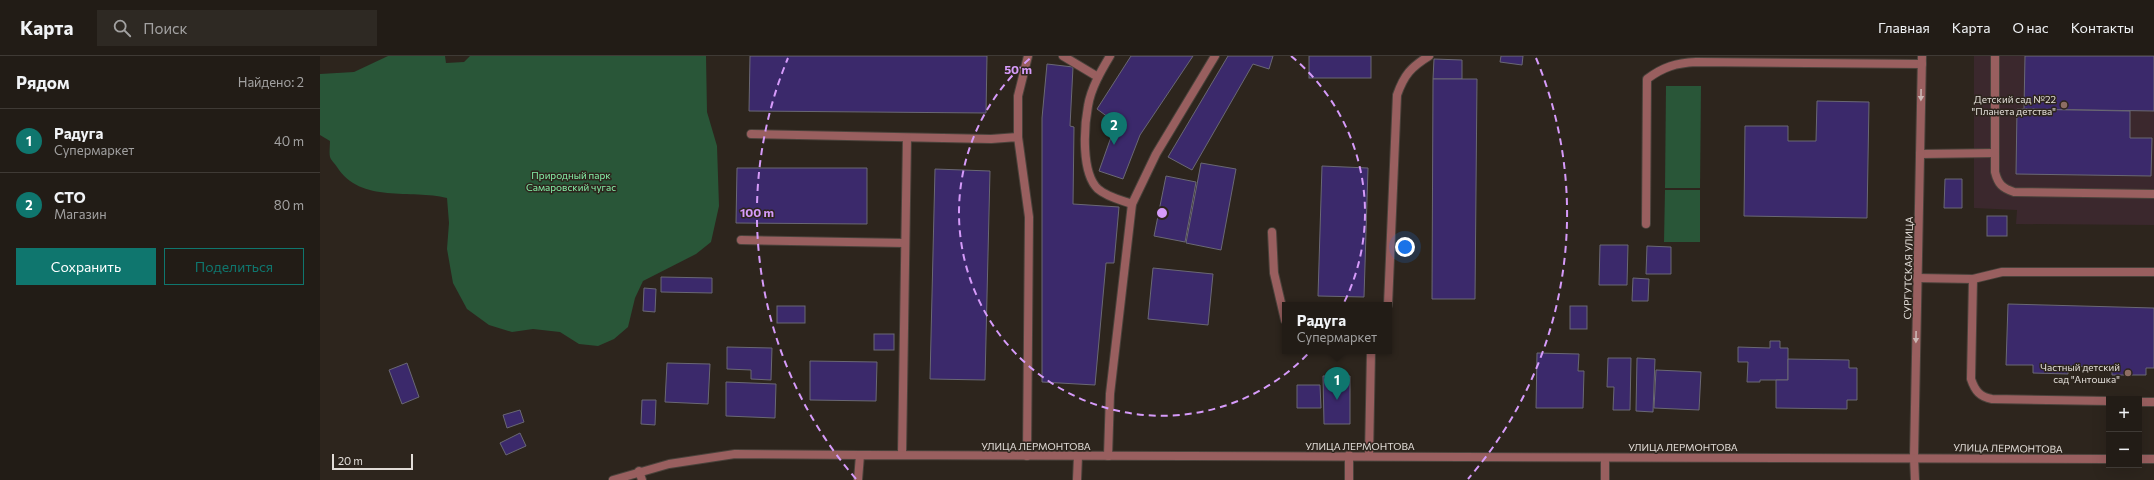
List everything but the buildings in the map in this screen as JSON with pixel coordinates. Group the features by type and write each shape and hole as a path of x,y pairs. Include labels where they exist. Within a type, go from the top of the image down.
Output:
{"street":[{"path":"1026,456 1029,217 1018,136 1018,96 1028,56"},
{"path":"1063,56 1098,77"},
{"path":"1110,56 1098,77 1088,105 1085,147 1089,174 1098,189 1112,197 1132,204"},
{"path":"1108,456 1110,394 1132,204 1156,154 1216,56"},
{"path":"1388,302 1396,95 1402,78 1417,63 1428,56"},
{"path":"1996,56 1995,172 1998,182 2004,189 2014,192 2154,194"},
{"path":"1646,224 1647,79 1661,69 1671,65 1696,62 1922,60"},
{"name":"СУРГУТСКАЯ УЛИЦА","path":"1915,480 1914,457 1922,60"},
{"path":"751,134 991,139 1018,136"},
{"path":"902,455 907,138"},
{"path":"1920,154 1995,154"},
{"path":"1272,232 1274,273 1282,307"},
{"path":"741,240 905,243"},
{"path":"1918,278 1973,279 2002,272 2154,272"},
{"path":"1973,279 1971,379 1974,388 1982,397 1992,399 2106,401"},
{"path":"1369,455 1370,354"},
{"path":"2142,402 2154,402"},
{"name":"УЛИЦА ЛЕРМОНТОВА","path":"613,480 640,471 702,457 735,454 1026,456 1369,455 1605,458 1914,457 2106,459"},
{"path":"858,480 860,454"},
{"path":"1349,480 1350,455"},
{"path":"1077,480 1078,456"},
{"path":"1605,458 1605,480"},
{"path":"2142,459 2154,459"},
{"path":"640,471 642,480"}],"shaded area":[{"name":"Детский сад №22 \"Планета детства\"","path":"1974,56 2154,56 2154,225 2016,224 2017,210 1974,208"}],"green space":[{"name":"Природный парк Самаровский чугас","path":"388,56 445,56 446,63 464,62 470,56 706,56 707,112 717,146 719,206 711,242 696,254 643,281 635,298 628,327 614,339 598,346 579,344 560,332 533,329 512,332 489,325 467,309 453,283 447,249 449,223 447,198 373,191 359,186 347,179 332,161 330,157 330,141 320,135 320,74 354,72"},
{"path":"1666,86 1701,86 1700,188 1665,188"},
{"path":"1665,190 1700,190 1700,242 1664,242"}],"place":[{"name":"Детский сад №22 \"Планета детства\"","path":"2064,105"},
{"name":"СТО","path":"1114,145"},
{"name":"Частный детский сад \"Антошка\"","path":"2128,373"},
{"name":"Радуга","path":"1337,400"}]}
